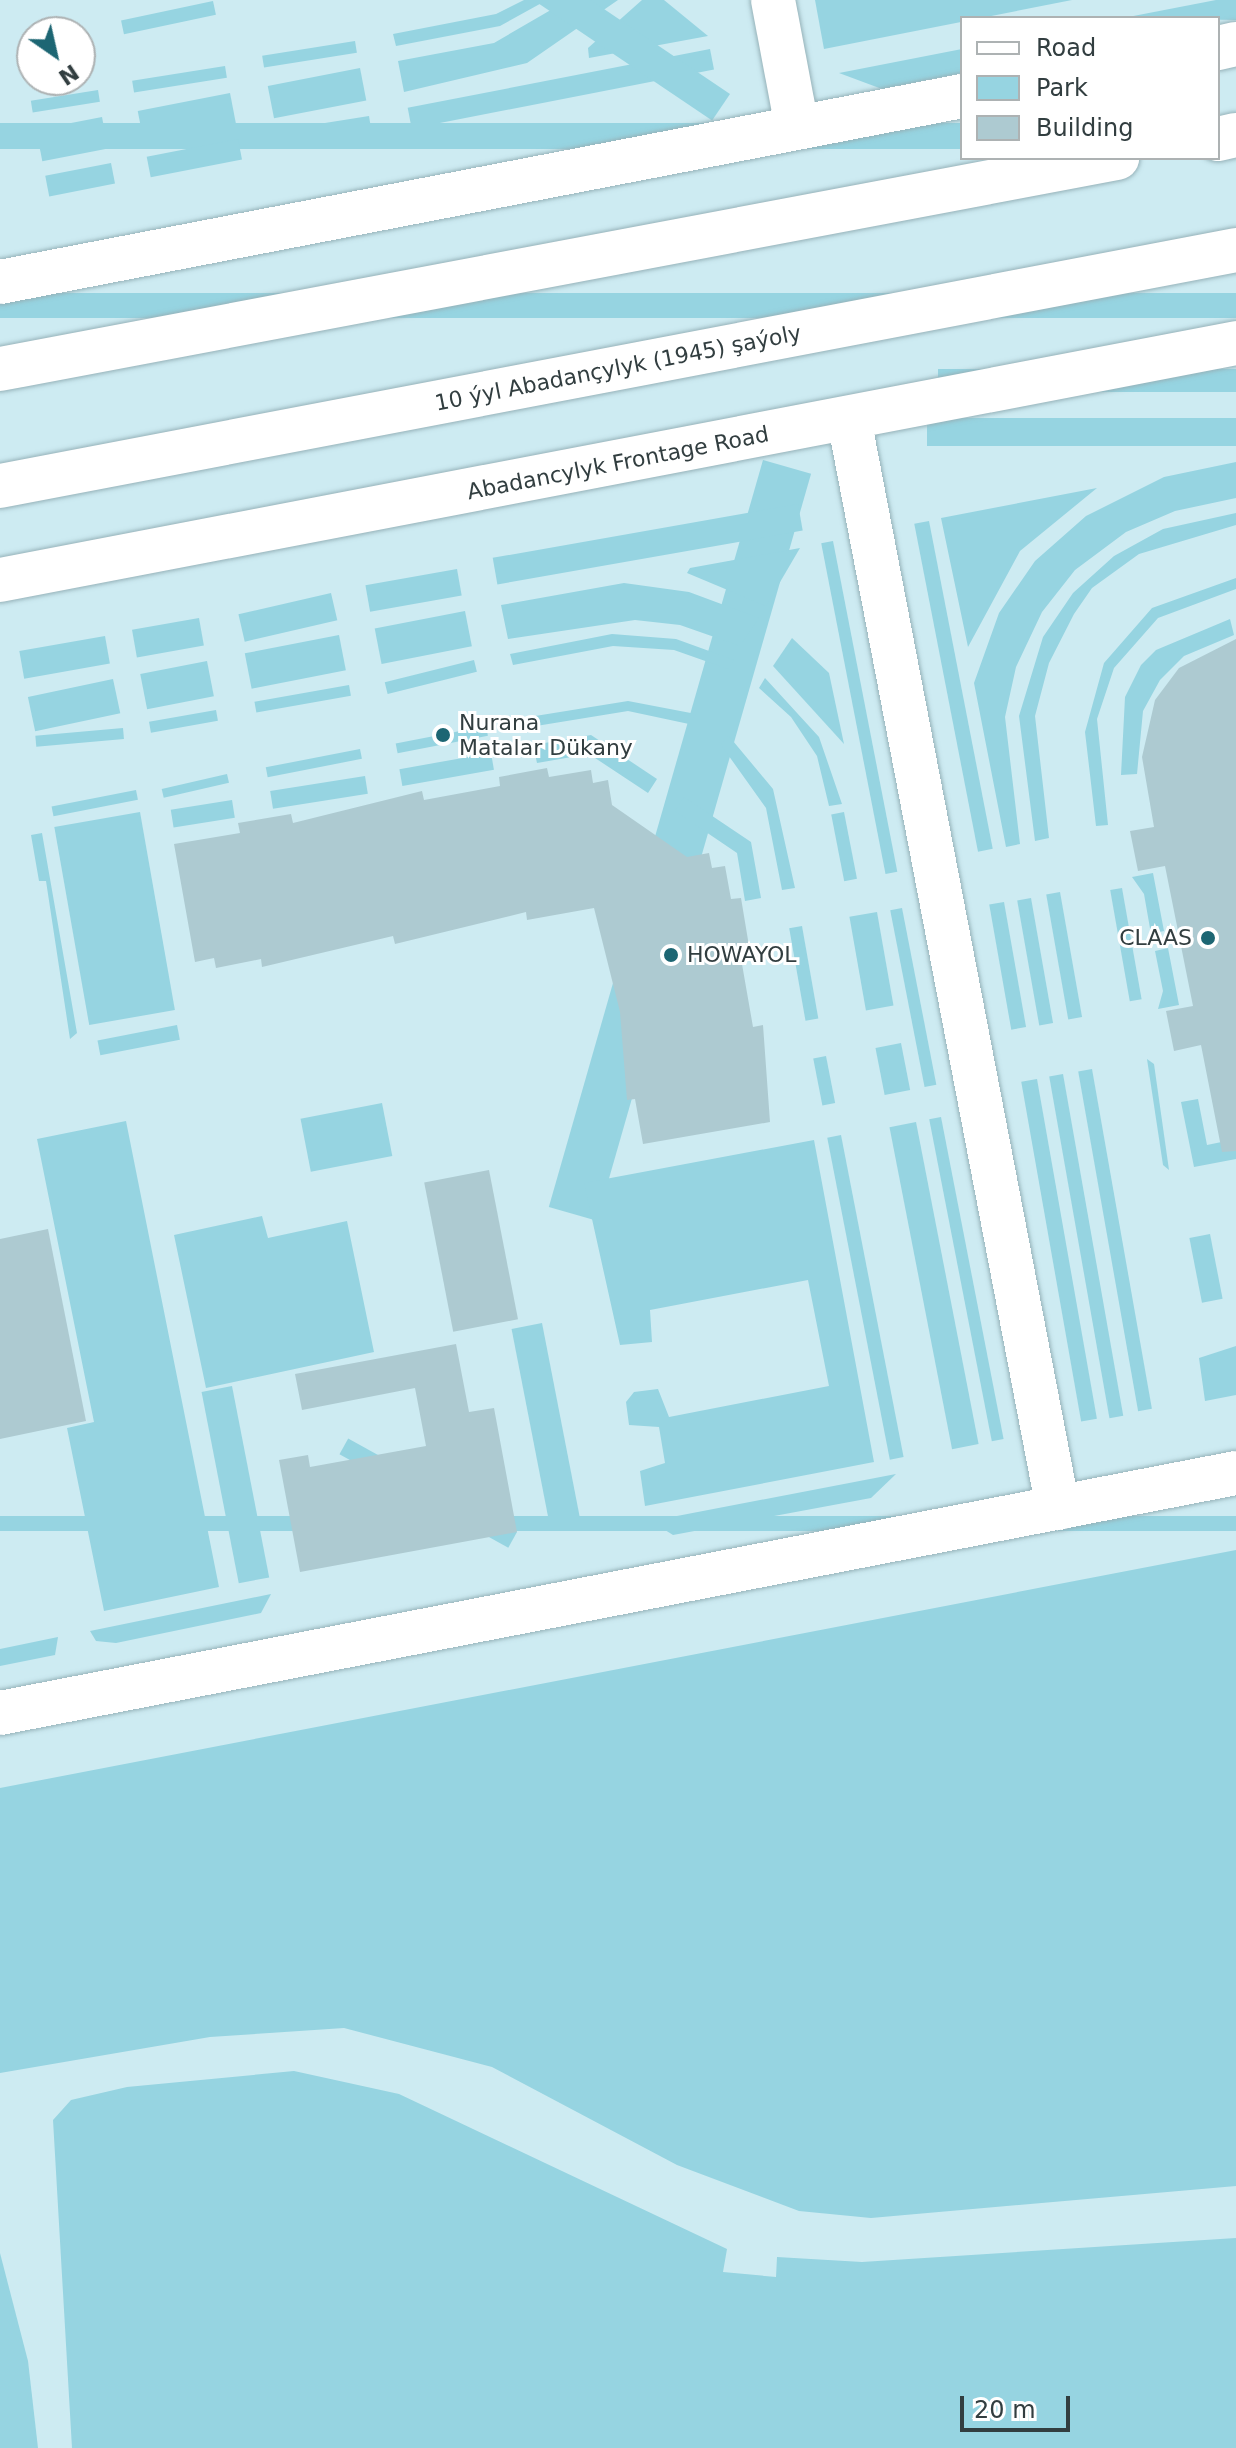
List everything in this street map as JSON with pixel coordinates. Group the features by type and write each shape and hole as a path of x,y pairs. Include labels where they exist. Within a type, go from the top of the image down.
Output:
{"street":[{"path":"773,0 797,127"},
{"path":"0,282 960,96"},
{"path":"0,369 1106,160"},
{"name":"10 ýyl Abadançylyk (1945) şaýoly","path":"0,486 1236,250"},
{"name":"Abadancylyk Frontage Road","path":"0,580 1236,343"},
{"path":"849,419 1058,1508"},
{"path":"0,1713 1236,1473"}],"green space":[{"path":"524,0 547,0 500,26 396,46 393,34 496,14"},
{"path":"533,0 591,0 730,94 712,121"},
{"path":"568,0 618,0 527,63 404,92 398,61 494,43"},
{"path":"642,0 664,0 708,36 589,58 588,48"},
{"path":"815,0 1072,0 991,16 960,16 960,22 824,49"},
{"path":"1216,0 1236,0 1236,20 1220,20 1220,16 1133,16"},
{"path":"213,1 216,15 124,34 121,21"},
{"path":"355,41 357,53 264,68 262,56"},
{"path":"710,49 714,70 412,128 408,108"},
{"path":"960,49 960,73 882,89 839,73"},
{"path":"225,66 227,78 134,93 132,81"},
{"path":"360,68 366,100 274,118 268,86"},
{"path":"98,90 100,102 33,112 31,101 60,96 96,96"},
{"path":"230,93 236,124 144,142 138,111"},
{"path":"369,116 372,134 279,148 276,131"},
{"path":"102,117 108,148 42,161 36,130"},
{"path":"0,123 960,123 960,149 0,149"},
{"path":"238,139 242,160 151,177 147,157"},
{"path":"111,163 115,184 49,196 45,176"},
{"path":"0,293 1236,293 1236,318 0,318"},
{"path":"938,369 1236,369 1236,392 938,392"},
{"path":"927,418 1236,418 1236,446 927,446"},
{"path":"763,460 811,474 597,1221 549,1207"},
{"path":"1236,462 1236,498 1175,511 1126,532 1075,570 1042,612 1016,667 1005,717 1020,844 1006,847 974,683 999,613 1035,561 1086,516 1164,477"},
{"path":"1097,488 1020,551 968,647 941,518"},
{"path":"798,504 803,531 497,584 493,558"},
{"path":"1236,513 1236,525 1139,554 1092,588 1074,614 1049,663 1035,716 1049,838 1035,841 1019,716 1043,637 1073,593 1114,556 1163,529"},
{"path":"929,521 993,849 978,852 914,524"},
{"path":"833,541 897,872 886,874 821,543"},
{"path":"800,548 766,606 687,573 690,568"},
{"path":"457,569 462,596 370,612 365,585"},
{"path":"1236,578 1236,589 1158,618 1114,668 1097,719 1108,825 1096,826 1085,732 1104,663 1152,608"},
{"path":"624,583 689,592 759,618 740,646 680,625 635,620 508,639 501,605"},
{"path":"331,593 337,620 245,642 238,614"},
{"path":"465,611 472,646 382,664 375,629"},
{"path":"199,618 204,646 137,657 132,630"},
{"path":"1230,619 1234,635 1184,656 1160,680 1143,711 1137,774 1121,775 1125,697 1141,665 1156,650"},
{"path":"612,634 676,639 734,660 728,669 674,650 613,646 513,665 510,654"},
{"path":"339,635 346,670 252,689 245,653"},
{"path":"105,636 110,664 24,679 19,651"},
{"path":"792,638 829,673 844,744 773,666"},
{"path":"474,660 477,672 388,694 385,682"},
{"path":"207,661 214,696 147,709 140,674"},
{"path":"765,678 819,737 842,804 829,806 817,756 791,717 759,688"},
{"path":"113,679 120,713 35,731 28,697"},
{"path":"349,685 351,696 256,713 254,702"},
{"path":"628,701 696,714 689,724 628,711 530,727 529,717"},
{"path":"216,710 218,721 151,733 149,722"},
{"path":"486,726 488,736 398,753 396,744"},
{"path":"123,728 124,739 36,747 35,736"},
{"path":"591,735 657,779 648,793 589,754 537,763 533,745"},
{"path":"728,735 773,789 795,888 782,890 766,808 721,745"},
{"path":"360,749 362,759 268,777 266,767"},
{"path":"491,753 494,770 402,786 399,769"},
{"path":"227,774 229,783 164,798 162,789"},
{"path":"365,776 368,794 273,809 270,791"},
{"path":"136,790 138,800 53,816 52,806"},
{"path":"684,797 751,842 761,898 745,901 737,853 675,811"},
{"path":"232,800 235,818 174,827 171,810"},
{"path":"140,812 175,1010 89,1025 54,827"},
{"path":"844,812 857,879 844,881 831,814"},
{"path":"42,833 77,1033 70,1039 46,881 39,881 31,835"},
{"path":"1153,873 1164,931 1151,934 1144,894 1132,877"},
{"path":"1122,888 1142,999 1130,1001 1110,890"},
{"path":"1060,892 1082,1017 1068,1020 1046,894"},
{"path":"1031,898 1053,1023 1039,1026 1017,900"},
{"path":"1004,902 1026,1027 1011,1030 989,905"},
{"path":"902,908 936,1085 925,1087 890,910"},
{"path":"877,912 893,1006 866,1010 849,917"},
{"path":"802,926 818,1019 806,1021 789,928"},
{"path":"1168,948 1179,1005 1158,1009 1163,991 1155,951"},
{"path":"177,1025 180,1040 100,1055 97,1040"},
{"path":"901,1043 910,1090 885,1095 875,1048"},
{"path":"826,1056 835,1103 822,1106 813,1058"},
{"path":"1147,1059 1154,1064 1169,1170 1163,1165"},
{"path":"1092,1069 1152,1409 1138,1411 1078,1071"},
{"path":"1063,1074 1123,1416 1109,1418 1049,1076"},
{"path":"1037,1079 1097,1419 1081,1422 1021,1082"},
{"path":"1198,1099 1207,1145 1236,1139 1236,1159 1194,1167 1181,1102"},
{"path":"382,1103 392,1156 311,1172 301,1119"},
{"path":"941,1117 1004,1439 992,1441 929,1119"},
{"path":"126,1121 219,1587 104,1611 67,1428 94,1422 37,1139"},
{"path":"916,1122 979,1444 952,1449 889,1127"},
{"path":"841,1135 904,1457 890,1460 827,1138"},
{"path":"814,1140 874,1462 645,1506 640,1471 665,1463 659,1427 629,1425 626,1402 634,1392 658,1389 669,1417 829,1386 808,1280 650,1310 652,1342 620,1345 584,1183"},
{"path":"262,1216 268,1238 347,1221 374,1352 206,1388 174,1235"},
{"path":"1210,1234 1223,1299 1202,1303 1189,1238"},
{"path":"542,1323 580,1519 550,1525 512,1329"},
{"path":"1236,1346 1236,1395 1205,1401 1199,1358"},
{"path":"232,1386 269,1577 239,1583 202,1392"},
{"path":"348,1438 517,1532 508,1548 339,1454"},
{"path":"896,1474 871,1498 673,1535 651,1521"},
{"path":"0,1516 1236,1516 1236,1531 0,1531"},
{"path":"1236,1550 1236,2186 871,2218 799,2211 677,2165 492,2067 344,2028 210,2037 0,2073 0,1788"},
{"path":"271,1594 261,1613 116,1643 96,1641 90,1631"},
{"path":"58,1637 55,1655 0,1666 0,1649"},
{"path":"294,2071 399,2094 727,2249 723,2272 776,2277 777,2257 862,2262 1236,2238 1236,2448 72,2448 53,2120 71,2100 127,2087"},
{"path":"0,2253 28,2361 38,2448 0,2448"}],"building":[{"name":"CLAAS","path":"1236,639 1236,1151 1222,1152 1201,1045 1174,1051 1166,1011 1193,1006 1165,866 1138,871 1130,831 1154,827 1142,757 1155,700 1179,668"},
{"name":"HOWAYOL","path":"547,768 549,777 591,770 593,783 608,780 612,805 687,857 709,853 712,868 725,866 731,899 741,898 749,946 739,947 753,1027 763,1025 770,1122 643,1144 635,1099 627,1100 620,1012 594,908 527,920 526,912 395,944 393,936 262,967 261,959 216,968 214,958 195,962 174,844 240,833 238,823 291,814 293,823 422,791 424,800 500,786 499,777"},
{"path":"489,1170 518,1319 453,1332 424,1183"},
{"path":"48,1229 86,1421 0,1439 0,1239"},
{"path":"456,1344 469,1412 494,1408 517,1532 300,1572 279,1460 308,1455 310,1467 426,1446 415,1388 302,1410 295,1374"}],"place":[{"name":"Nurana Matalar Dükany","path":"443,735"},
{"name":"CLAAS","path":"1208,938"},
{"name":"HOWAYOL","path":"671,955"}]}
